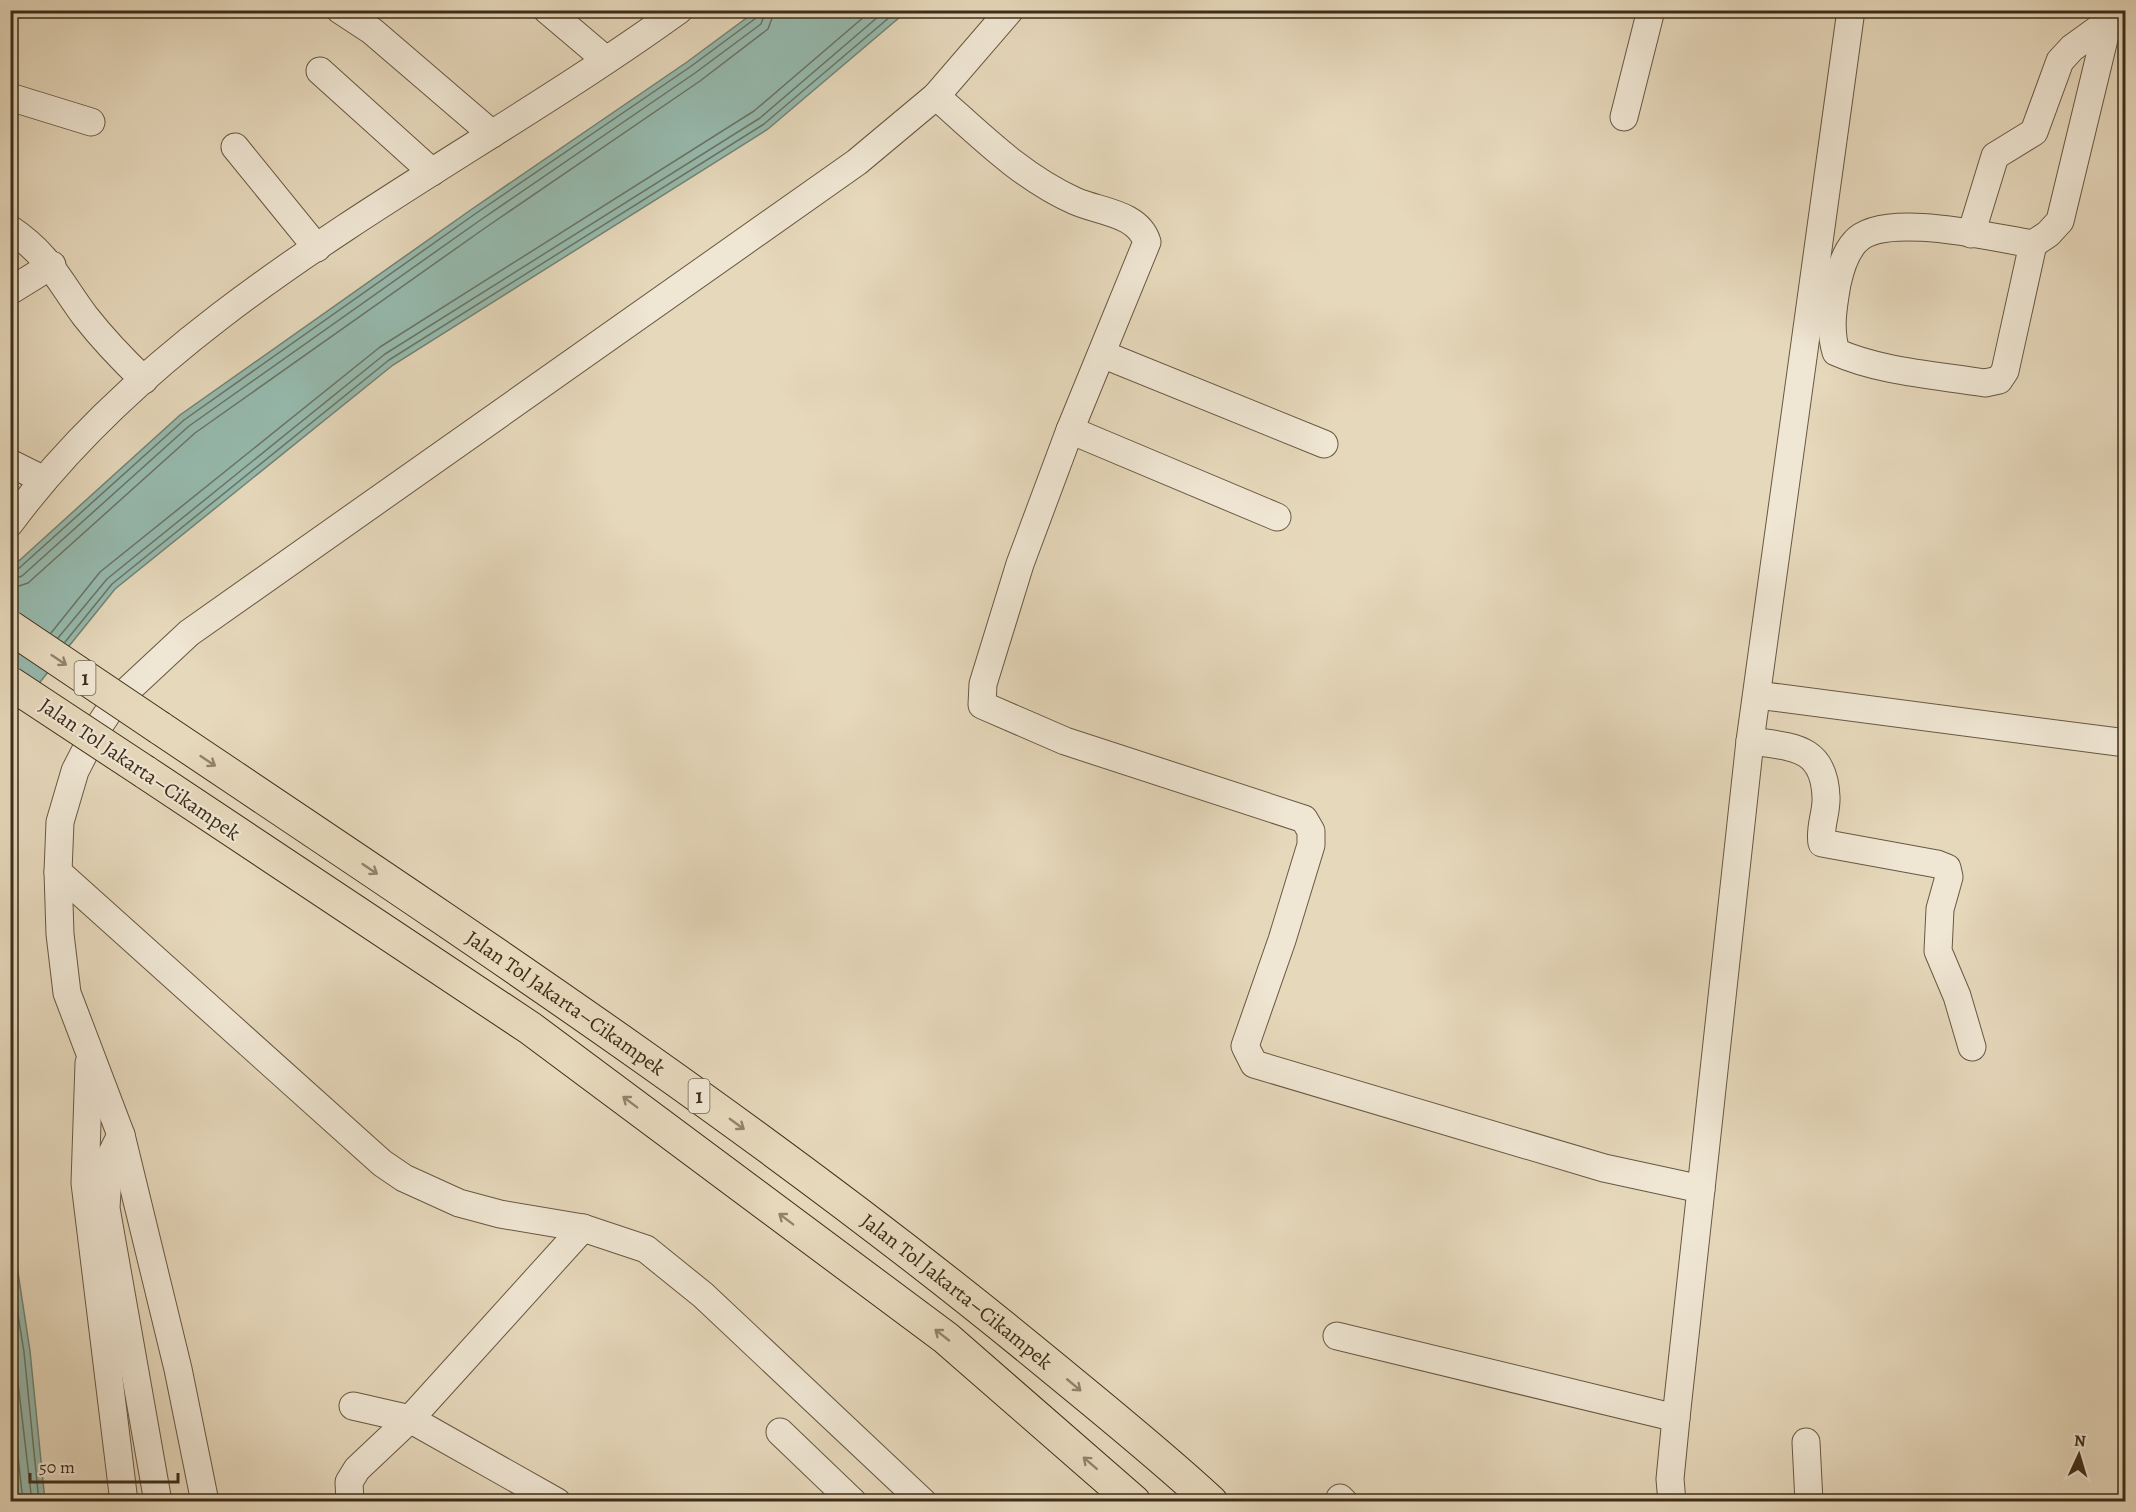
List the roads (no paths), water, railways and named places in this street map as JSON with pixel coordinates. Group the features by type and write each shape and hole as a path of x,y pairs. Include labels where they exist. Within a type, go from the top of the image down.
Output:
{"highway":[{"name":"Jalan Tol Jakarta–Cikampek","path":"10,627 559,995 838,1198 976,1304 1177,1470 1211,1502"},
{"name":"Jalan Tol Jakarta–Cikampek","path":"10,683 530,1028 946,1338 1134,1502"}],"street":[{"path":"340,10 372,31 492,134"},
{"path":"547,10 606,60"},
{"path":"205,1502 178,1370 121,1135 67,993 60,934 58,872 60,822 75,771 95,732 115,702 147,669 189,633 857,162 936,96 1010,10"},
{"path":"1624,117 1651,10"},
{"path":"1672,1502 1670,1479 1676,1418 1750,741 1851,10"},
{"path":"10,523 44,480 144,380 222,315 432,172 606,60 673,12"},
{"path":"1971,234 1995,156 2034,132 2060,61 2110,16"},
{"path":"2033,244 2005,372 1999,380 1985,383 1881,366 1854,360 1836,352 1832,339 1837,287 1846,255 1856,240 1873,230 1910,225 2033,244 2048,234 2060,221 2110,16"},
{"path":"321,71 432,172"},
{"path":"936,96 1000,154 1074,200 1133,221 1143,230 1147,242 1070,430 1020,564 983,684 981,700 987,709 1065,741 1304,819 1311,831 1311,846 1282,940 1245,1046 1254,1064 1604,1168 1701,1189"},
{"path":"10,98 91,122"},
{"path":"235,147 317,249"},
{"path":"10,229 31,243 52,265 103,338 144,380"},
{"path":"10,291 52,265"},
{"path":"1102,354 1324,444"},
{"path":"1070,430 1277,518"},
{"path":"10,463 44,480"},
{"path":"1757,695 2126,743"},
{"path":"1750,741 1800,748 1820,767 1826,797 1822,843 1947,868 1949,877 1940,909 1938,951 1957,996 1972,1047"},
{"path":"58,872 382,1163 431,1192 459,1203 500,1214 583,1228 646,1249 704,1295 922,1502"},
{"path":"89,1050 86,1183 124,1502"},
{"path":"121,1135 109,1159 106,1208 158,1502"},
{"path":"350,1502 351,1476 410,1419 583,1228"},
{"path":"1337,1336 1676,1418"},
{"path":"353,1406 410,1419 557,1502"},
{"path":"780,1432 853,1502"},
{"path":"1806,1442 1809,1502"}],"water":[{"path":"756,11 907,11 768,129 393,365 115,589 11,718 11,568 180,415 472,209 687,62"},
{"path":"11,1227 30,1351 45,1501 11,1501"}]}
